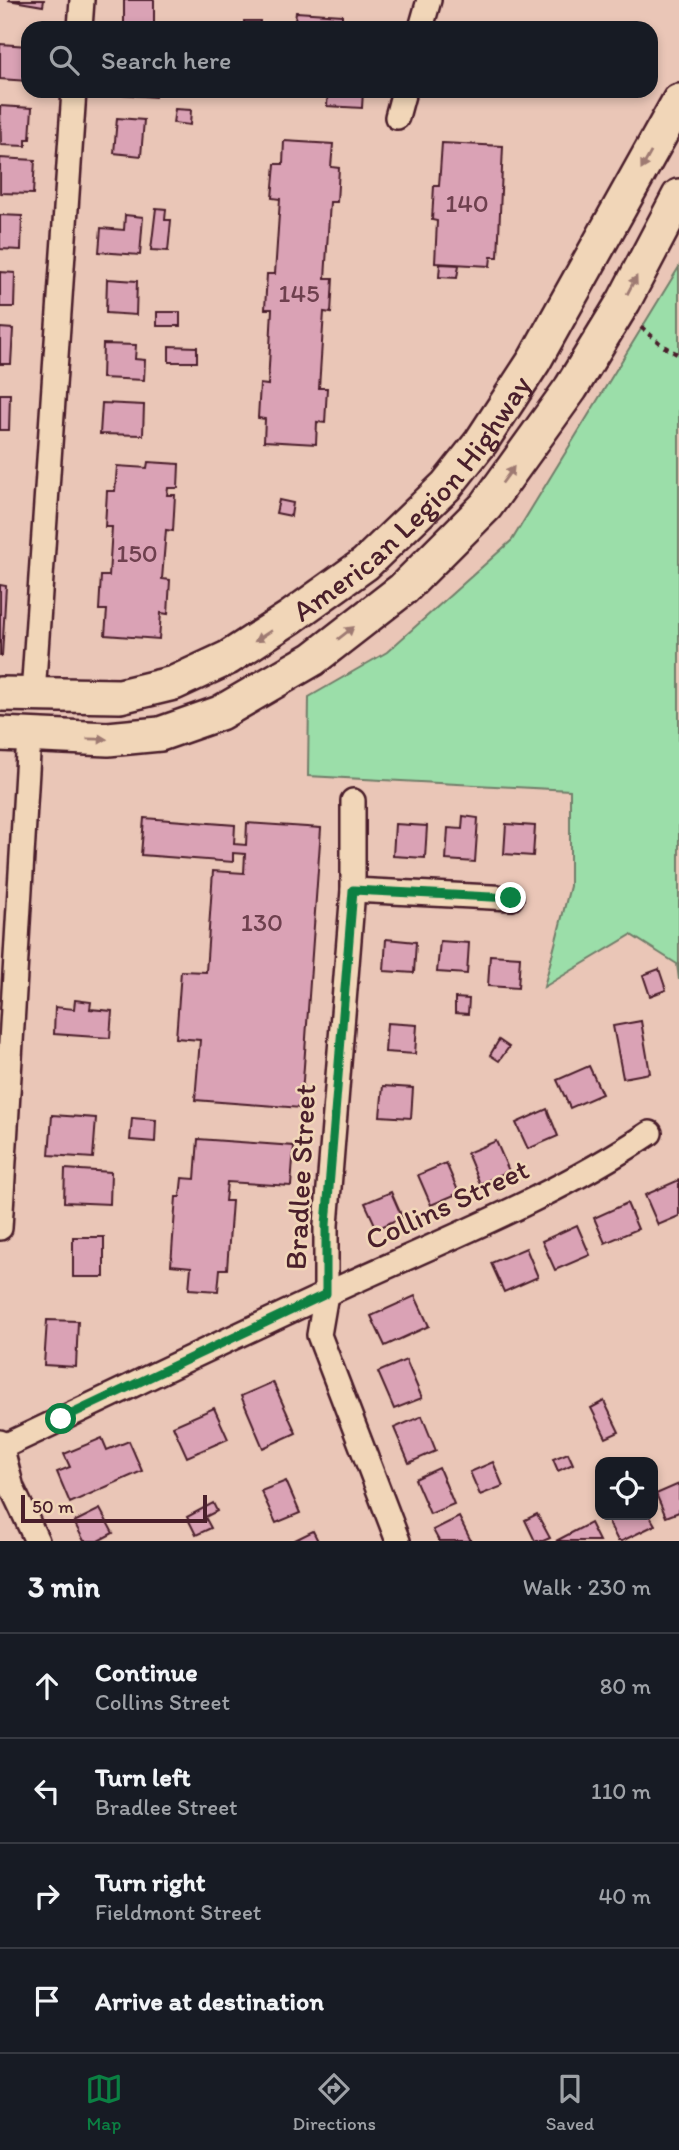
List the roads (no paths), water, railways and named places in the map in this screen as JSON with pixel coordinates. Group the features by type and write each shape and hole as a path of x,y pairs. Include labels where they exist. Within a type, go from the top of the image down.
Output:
{"main road":[{"name":"American Legion Highway","path":"0,694 120,696 174,683 229,657 365,564 446,486 481,442 534,361 679,102"},
{"name":"American Legion Highway","path":"14,736 108,739 160,734 220,713 313,659 403,589 485,506 571,388 619,308 679,196"}],"street":[{"path":"80,21 82,0"},
{"path":"423,21 429,0"},
{"path":"33,695 74,98"},
{"path":"397,117 402,98"},
{"path":"0,1228 14,736"},
{"name":"Bradlee Street","path":"353,801 353,890 326,1225 326,1294 319,1335 398,1541"},
{"path":"353,890 511,898"},
{"name":"Collins Street","path":"0,1446 532,1201 616,1156 650,1133"},
{"path":"0,1446 12,1488 37,1541"}]}
